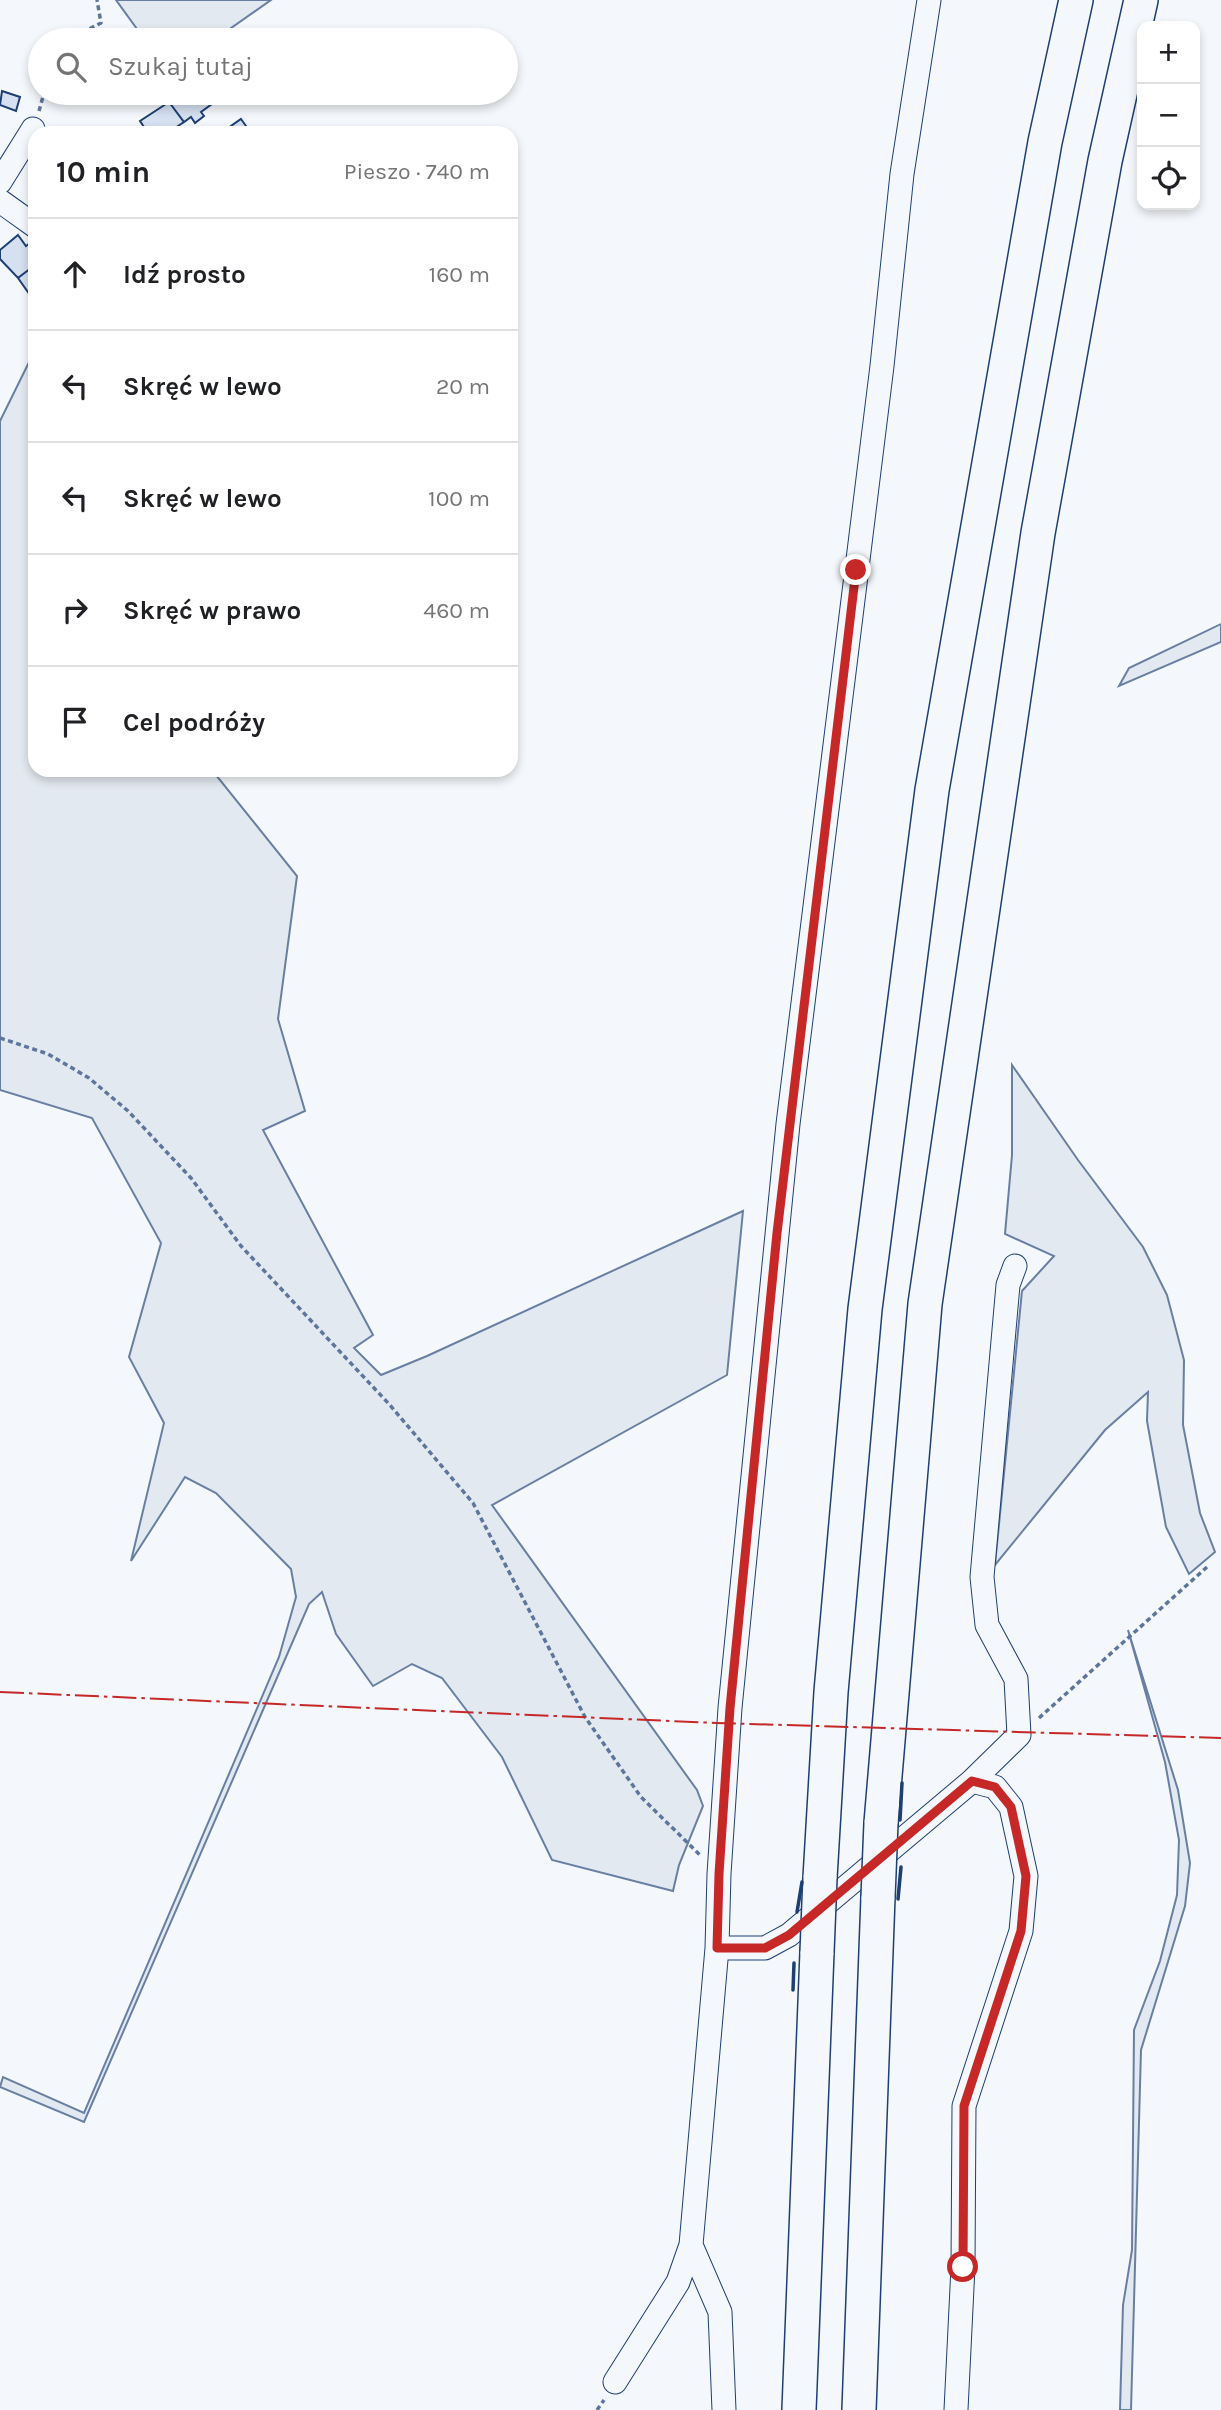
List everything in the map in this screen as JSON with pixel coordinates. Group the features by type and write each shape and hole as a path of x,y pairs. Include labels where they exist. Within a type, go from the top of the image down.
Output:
{"highway":[{"path":"799,2410 820,1878 832,1678 864,1309 932,790 1045,142 1076,0"},
{"path":"859,2410 881,1823 927,1290 1038,533 1105,161 1141,0"}],"street":[{"path":"615,2382 678,2282 691,2245 717,1948 730,1708 787,1138 882,366 902,174 929,0"},
{"path":"0,182 28,137"},
{"path":"0,201 28,221"},
{"path":"717,1948 765,1948 789,1935 972,1781 1019,1735 1016,1679 987,1625 982,1577 1008,1285 1016,1266"},
{"path":"956,2410 963,2267 964,2106 1021,1931 1026,1876 1011,1807 995,1787 972,1781"},
{"path":"691,2245 720,2312 724,2410"}],"path":[{"path":"91,28 101,23 97,0"},
{"path":"0,1038 48,1054 89,1078 128,1111 191,1178 241,1246 397,1413 473,1503 593,1729 641,1797 719,1874"},
{"path":"1019,1735 1207,1567"}],"shaded area":[{"path":"116,0 271,0 231,28 136,28"},
{"path":"28,364 28,777 218,777 297,876 278,1019 305,1111 263,1130 373,1335 354,1348 381,1375 743,1211 727,1375 492,1505 697,1790 703,1806 679,1865 673,1891 552,1860 502,1757 442,1678 412,1664 373,1686 336,1634 322,1592 309,1604 84,2122 0,2087 3,2077 84,2113 279,1657 296,1597 291,1569 216,1493 185,1477 131,1561 164,1423 129,1357 161,1243 92,1118 0,1090 0,421"},
{"path":"1221,624 1221,642 1119,686 1129,668"},
{"path":"1012,1065 1143,1247 1167,1295 1184,1360 1183,1425 1200,1513 1215,1552 1189,1574 1166,1527 1147,1421 1148,1392 1105,1430 995,1565 1022,1291 1054,1256 1005,1234 1012,1155"},
{"path":"1128,1630 1178,1790 1190,1863 1185,1906 1141,2050 1131,2410 1120,2410 1123,2305 1132,2250 1134,2030 1160,1961 1177,1895 1179,1840 1165,1762"}],"building":[{"path":"2,91 20,97 16,111 0,105"},
{"path":"164,105 171,105 184,122 178,126 143,126 140,121"},
{"path":"171,105 211,105 201,112 204,116 195,123 191,117 184,122"},
{"path":"241,119 246,126 231,126"},
{"path":"18,235 26,246 28,244 28,270 18,278 0,259 0,250"},
{"path":"28,270 28,292 18,278"}],"wall":[{"path":"900,1820 902,1783"},
{"path":"898,1899 901,1867"},
{"path":"797,1912 802,1882"},
{"path":"793,1990 794,1963"}],"power":[{"path":"0,1692 716,1723 1221,1738"}],"route":[{"path":"856,570 777,1233 730,1708 716,1916 717,1948 765,1948 789,1935 972,1781 995,1787 1011,1807 1026,1876 1021,1931 964,2106 963,2267"}]}
